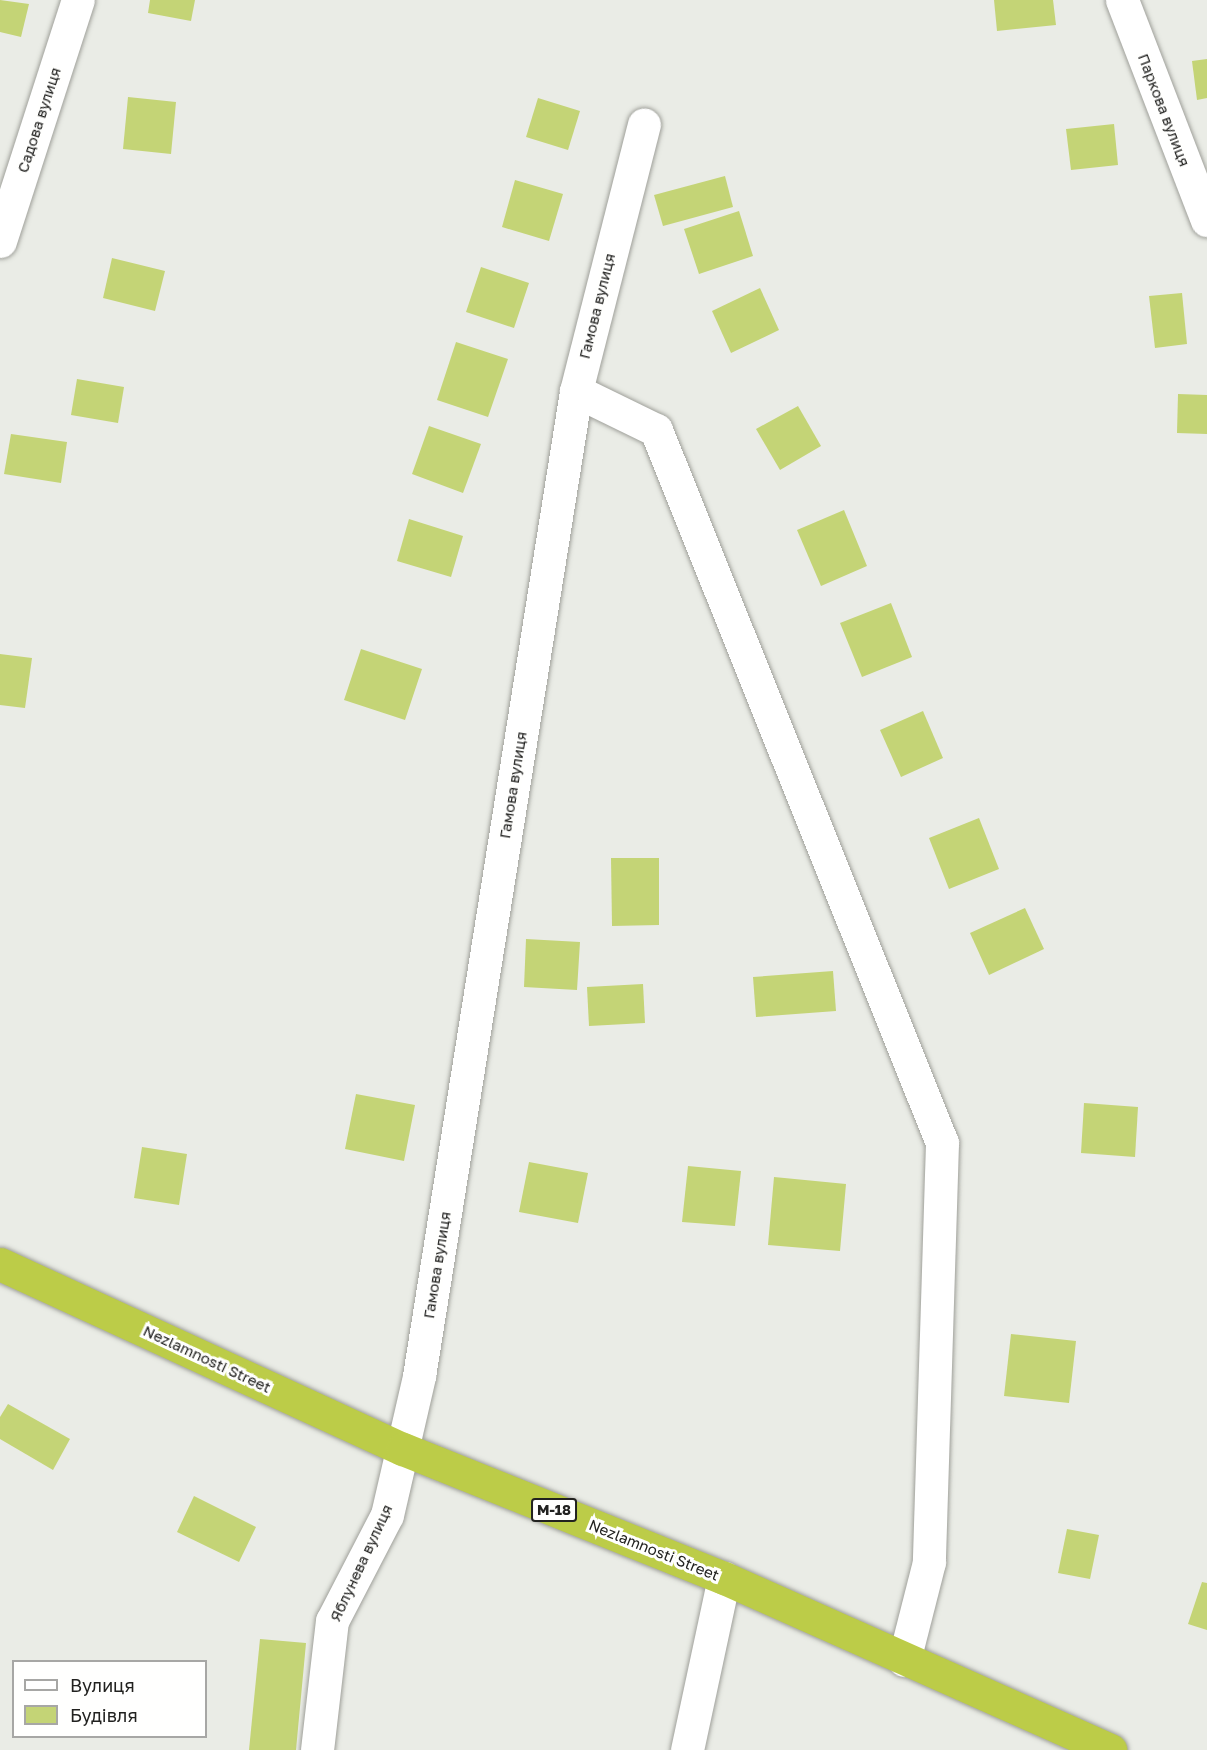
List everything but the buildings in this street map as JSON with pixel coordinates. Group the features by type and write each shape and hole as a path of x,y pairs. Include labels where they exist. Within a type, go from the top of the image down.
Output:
{"highway":[{"name":"Nezlamnosti Street","path":"0,1264 403,1449 724,1578 1110,1750"}],"street":[{"name":"Садова вулиця","path":"0,241 78,0"},
{"name":"Паркова вулиця","path":"1122,0 1207,220"},
{"name":"Гамова вулиця","path":"403,1449 419,1376 576,391 644,125"},
{"path":"576,391 656,430 942,1143 929,1562 904,1660"},
{"name":"Яблунева вулиця","path":"317,1750 332,1621 387,1515 403,1449"},
{"path":"687,1750 724,1578"}]}
